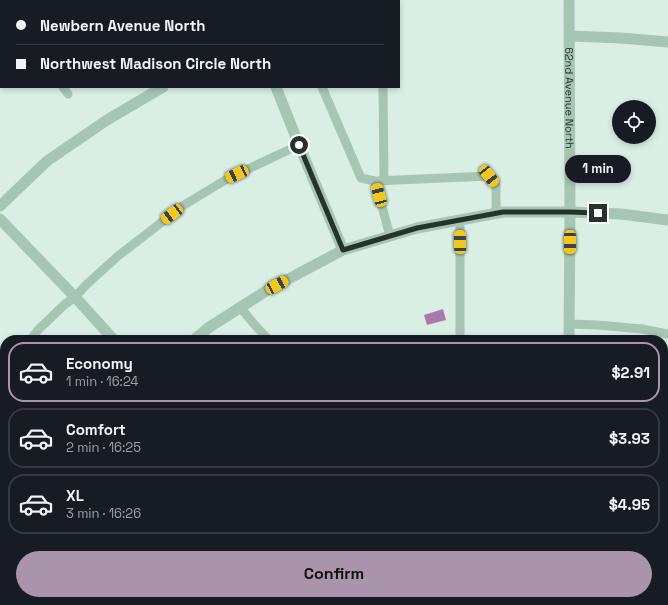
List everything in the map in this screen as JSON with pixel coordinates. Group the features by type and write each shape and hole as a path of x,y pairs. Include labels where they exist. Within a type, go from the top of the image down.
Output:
{"street":[{"name":"62nd Avenue North","path":"569,0 569,335"},
{"path":"570,36 668,42"},
{"path":"0,206 47,161 107,120 160,88"},
{"path":"276,88 343,250"},
{"path":"200,335 208,328 266,291 343,250 417,228 503,212 622,214 668,220"},
{"path":"0,219 109,335"}],"lane":[{"path":"322,88 361,178 380,181 489,176 496,185 496,214"},
{"path":"383,88 380,181 390,236"},
{"path":"34,335 64,305 75,297 118,256 184,205 227,179 299,145"},
{"path":"460,220 460,335"},
{"path":"240,307 264,335"},
{"path":"569,324 642,329 668,334"}],"shaded area":[{"path":"443,309 446,320 427,325 424,315"}],"route":[{"path":"299,145 343,250 417,228 503,212 598,213"}]}
